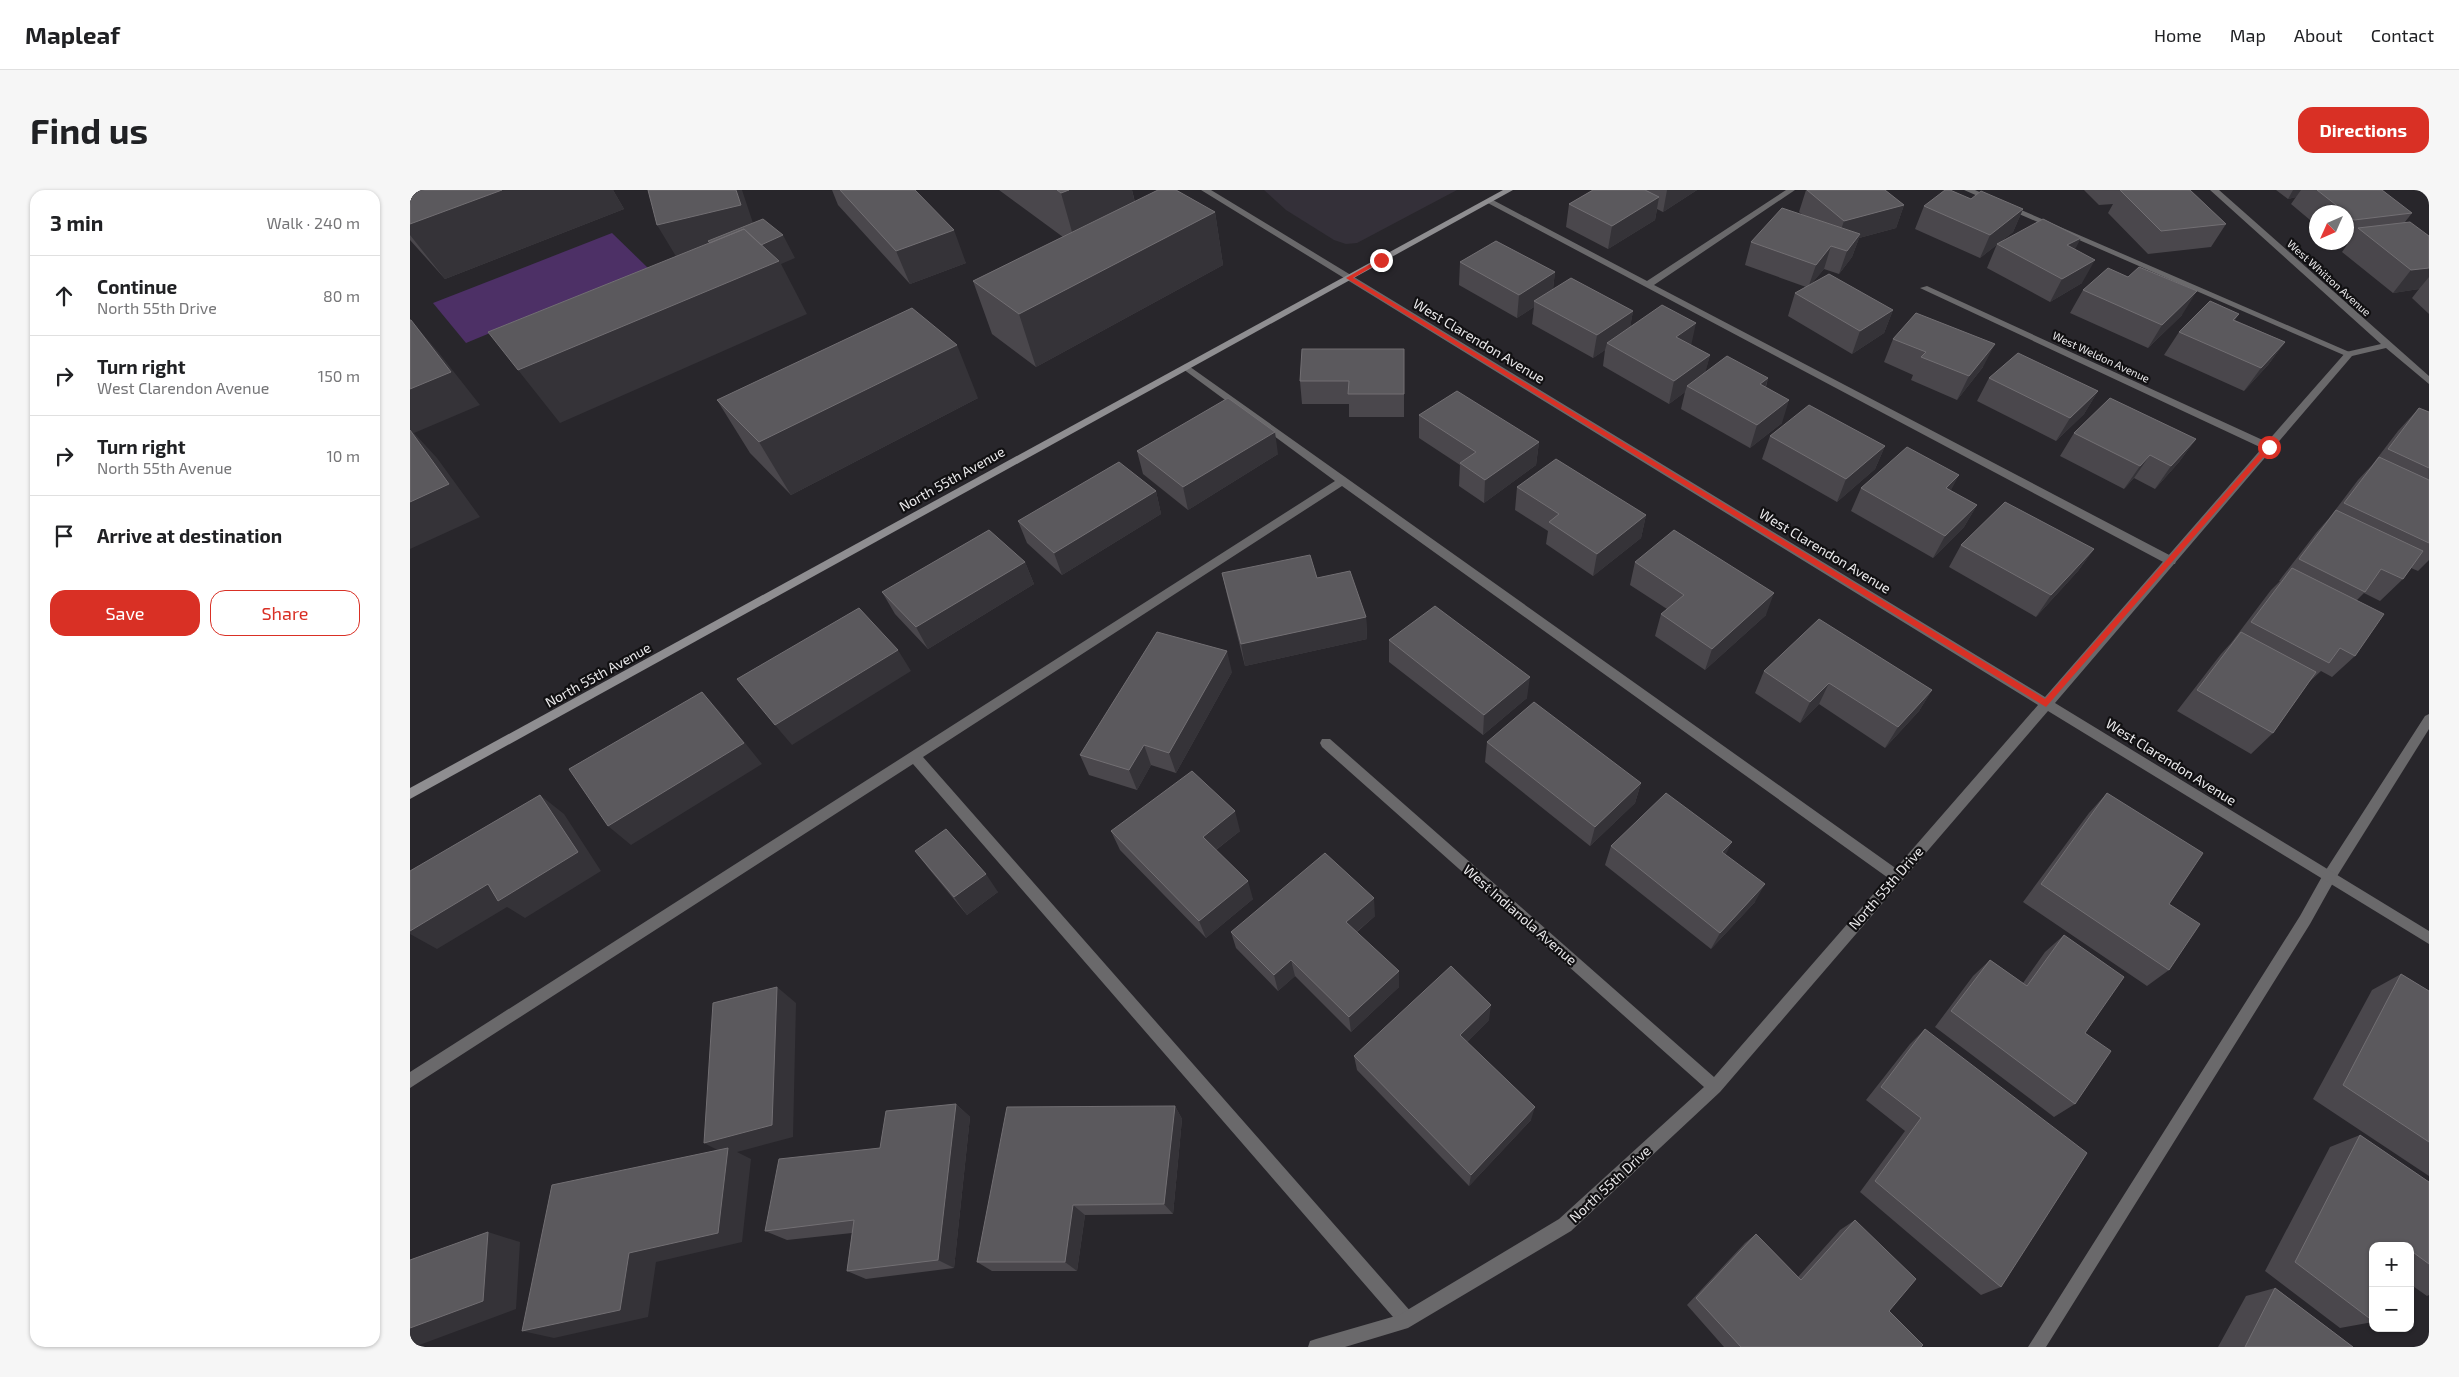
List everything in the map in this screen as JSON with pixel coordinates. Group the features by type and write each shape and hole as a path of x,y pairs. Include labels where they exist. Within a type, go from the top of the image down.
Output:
{"street":[{"name":"West Clarendon Avenue","path":"1205,190 2429,938"},
{"name":"North 55th Avenue","path":"410,794 1509,190"},
{"path":"1647,285 1791,190"},
{"path":"1968,190 2349,354 2387,345"},
{"name":"West Whitton Avenue","path":"2214,190 2429,381"},
{"path":"1488,201 2171,561"},
{"name":"West Weldon Avenue","path":"1924,288 2269,447"},
{"name":"North 55th Drive","path":"1316,1347 1406,1319 1565,1225 1715,1087 2349,354"},
{"path":"1186,367 1342,481 1896,876"},
{"path":"410,1081 1342,481"},
{"path":"2036,1347 2305,920 2329,877 2429,719"},
{"name":"West Indianola Avenue","path":"1326,743 1715,1087"},
{"path":"914,756 1406,1319"}],"shaded area":[{"path":"1264,190 1457,190 1357,243 1346,244 1334,240 1286,210"},
{"path":"612,233 648,268 466,343 433,303"}],"building":[{"path":"410,190 502,190 410,224"},
{"path":"648,190 736,190 741,205 657,225"},
{"path":"840,190 915,190 954,230 896,251"},
{"path":"1057,190 1069,190 1061,193"},
{"path":"1158,190 1176,190 1215,212 1019,314 973,281"},
{"path":"1593,190 1645,190 1659,197 1612,226 1569,204"},
{"path":"1807,190 1885,190 1904,205 1844,221"},
{"path":"1945,190 1950,190 1971,199 1981,191 2023,209 1990,235 1924,206"},
{"path":"2120,190 2190,190 2226,224 2161,231"},
{"path":"2317,190 2382,190 2412,213 2354,220 2354,205 2336,205"},
{"path":"1782,208 1860,234 1847,251 1831,246 1816,265 1751,242"},
{"path":"763,219 783,235 761,245 744,229 710,243 708,241"},
{"path":"2043,219 2081,238 2067,245 2095,260 2062,279 1997,244"},
{"path":"2410,222 2429,236 2429,268 2411,270 2358,228"},
{"path":"744,229 779,261 518,370 488,332"},
{"path":"1496,241 1555,272 1519,295 1460,262"},
{"path":"2139,267 2197,291 2162,325 2083,290 2108,268 2128,277"},
{"path":"1829,274 1893,310 1860,331 1795,293"},
{"path":"1571,278 1633,311 1597,335 1534,301"},
{"path":"2210,301 2239,314 2233,320 2285,342 2261,368 2179,332"},
{"path":"1662,305 1696,323 1676,337 1710,355 1674,381 1607,343"},
{"path":"912,308 957,345 759,442 717,400"},
{"path":"1916,313 1995,344 1969,376 1921,357 1926,352 1893,339"},
{"path":"410,320 451,372 410,389"},
{"path":"1302,349 1404,349 1404,394 1348,394 1349,381 1300,381"},
{"path":"2018,353 2098,391 2070,418 1989,378"},
{"path":"1727,356 1768,378 1760,384 1789,400 1757,425 1687,386"},
{"path":"1457,391 1539,442 1485,480 1460,463 1476,452 1419,415"},
{"path":"1228,398 1275,432 1183,487 1137,451"},
{"path":"2110,398 2196,439 2171,466 2150,455 2140,466 2074,433"},
{"path":"1809,405 1885,446 1846,479 1770,436"},
{"path":"2419,408 2429,412 2429,468 2388,449"},
{"path":"410,430 449,484 410,502"},
{"path":"1907,447 1959,475 1946,488 1977,505 1945,536 1861,488"},
{"path":"2379,457 2429,480 2429,543 2344,503"},
{"path":"1556,459 1646,515 1597,554 1549,522 1559,514 1517,487"},
{"path":"1119,462 1156,491 1054,553 1018,521"},
{"path":"2005,502 2094,549 2051,595 1961,545"},
{"path":"2336,510 2423,551 2403,579 2381,569 2365,592 2299,559"},
{"path":"989,530 1025,562 916,627 882,592"},
{"path":"1674,530 1774,593 1712,649 1661,614 1684,595 1635,562"},
{"path":"1310,555 1317,578 1350,571 1366,617 1241,644 1222,573"},
{"path":"2292,568 2384,614 2355,656 2340,648 2329,663 2251,622"},
{"path":"1435,606 1530,677 1484,715 1389,640"},
{"path":"859,608 898,650 775,725 737,679"},
{"path":"1819,619 1932,690 1898,727 1829,683 1810,702 1764,671"},
{"path":"1157,632 1227,651 1169,753 1144,745 1129,770 1080,755"},
{"path":"2241,632 2316,672 2273,733 2197,690"},
{"path":"702,692 744,743 608,826 569,769"},
{"path":"1534,702 1641,783 1595,827 1487,742"},
{"path":"1192,771 1235,811 1203,837 1248,881 1199,921 1111,831"},
{"path":"1666,793 1732,842 1722,852 1765,884 1720,933 1611,846"},
{"path":"2107,793 2203,853 2169,904 2200,924 2169,970 2041,884"},
{"path":"540,795 578,852 498,901 488,884 410,931 410,871"},
{"path":"946,829 986,874 954,897 915,851"},
{"path":"1325,853 1374,898 1346,922 1399,971 1349,1017 1291,960 1274,975 1231,932"},
{"path":"2064,935 2124,977 2085,1033 2111,1051 2075,1104 1951,1011 1990,960 2027,986"},
{"path":"1451,966 1491,1005 1460,1035 1535,1107 1471,1175 1354,1056"},
{"path":"2401,974 2429,991 2429,1142 2343,1085"},
{"path":"777,987 772,1125 704,1143 713,1003"},
{"path":"1925,1029 2087,1153 2001,1287 1875,1181 1921,1118 1881,1087"},
{"path":"956,1104 938,1260 847,1271 854,1220 765,1231 779,1159 880,1148 886,1111"},
{"path":"1175,1106 1164,1204 1073,1205 1065,1262 977,1262 1007,1107"},
{"path":"2360,1135 2429,1182 2429,1264 2414,1253 2414,1242 2369,1242 2369,1318 2295,1262"},
{"path":"728,1148 718,1233 629,1253 620,1310 522,1331 552,1185"},
{"path":"1855,1220 1916,1279 1889,1311 1923,1345 1921,1347 1741,1347 1696,1298 1756,1234 1801,1280"},
{"path":"488,1232 483,1301 410,1328 410,1260"},
{"path":"2275,1288 2353,1347 2245,1347"}],"route":[{"path":"1381,260 1349,278 1393,307 2046,704 2269,447"}]}
